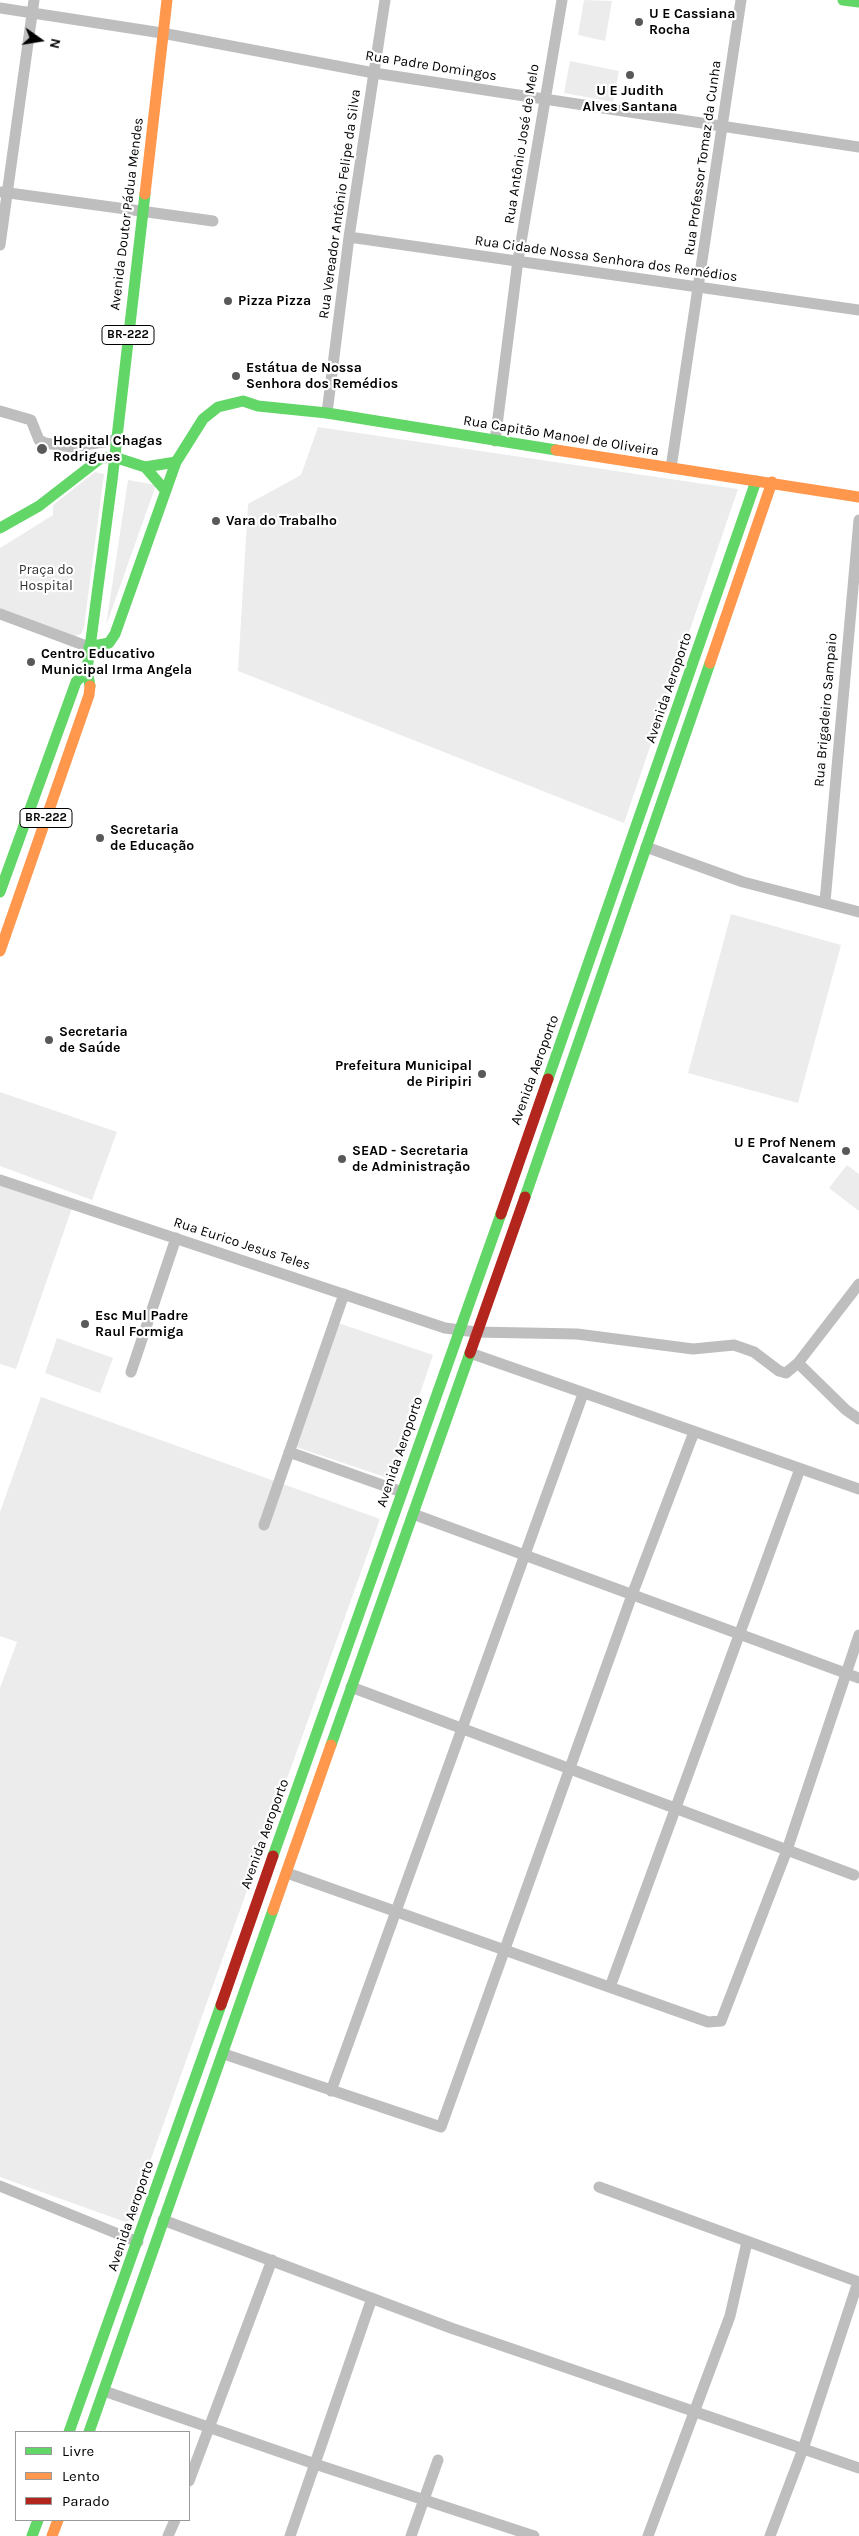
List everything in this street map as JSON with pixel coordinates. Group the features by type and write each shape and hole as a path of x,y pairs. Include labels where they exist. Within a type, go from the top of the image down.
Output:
{"street":[{"path":"0,244 4,192 34,0"},
{"name":"Avenida Doutor Pádua Mendes","path":"0,951 81,720 90,684 87,670 114,457 167,0"},
{"name":"Rua Vereador Antônio Felipe da Silva","path":"327,412 350,237 385,0"},
{"name":"Rua Antônio José de Melo","path":"494,441 518,260 562,0"},
{"name":"Rua Professor Tomaz da Cunha","path":"671,468 741,0"},
{"path":"843,0 859,2"},
{"name":"Rua Padre Domingos","path":"0,8 162,33 374,73 859,146"},
{"path":"4,192 142,213 213,221"},
{"name":"Rua Cidade Nossa Senhora dos Remédios","path":"350,237 859,310"},
{"name":"Rua Capitão Manoel de Oliveira","path":"176,462 203,419 221,417 258,406 327,412 494,441 772,482 859,497"},
{"path":"0,410 31,420 39,440 45,443 71,447 116,440"},
{"path":"0,528 39,506 95,461 114,457 145,467 176,462"},
{"path":"0,614 90,647 109,643 115,634 164,490 176,462"},
{"path":"145,467 164,490"},
{"name":"Avenida Aeroporto","path":"69,2431 138,2242 458,1330 633,841 756,481"},
{"path":"89,2431 470,1353 772,482"},
{"name":"Rua Brigadeiro Sampaio","path":"825,902 859,520"},
{"name":"BR-222","path":"0,892 76,682 87,670"},
{"path":"646,847 743,882 859,912"},
{"name":"Rua Eurico Jesus Teles","path":"0,1180 436,1325 476,1332 577,1334 693,1349 734,1345 754,1352 777,1370 786,1373 798,1363"},
{"path":"131,1372 176,1238"},
{"path":"859,1284 798,1363 846,1410 859,1419"},
{"path":"264,1525 344,1294"},
{"path":"470,1353 859,1489"},
{"path":"331,2091 398,1912 583,1394"},
{"path":"224,2054 441,2127 632,1595 694,1432"},
{"path":"289,1452 402,1492"},
{"path":"610,1987 800,1469"},
{"path":"413,1514 859,1678"},
{"path":"287,1873 708,2022 721,2021 787,1850 859,1635"},
{"path":"351,1687 854,1875"},
{"path":"0,2186 138,2242"},
{"path":"599,2187 858,2282 803,2449 770,2536"},
{"path":"163,2220 451,2328 859,2468"},
{"path":"648,2536 730,2316 747,2242"},
{"path":"190,2478 272,2260"},
{"path":"290,2536 372,2298"},
{"path":"104,2391 424,2501 530,2535"},
{"path":"411,2536 438,2460"},
{"path":"32,2536 38,2521"},
{"path":"52,2536 58,2521"},
{"path":"168,2536 174,2521"}],"green space":[{"path":"584,0 612,1 605,41 578,35"},
{"path":"570,61 619,71 613,102 564,93"},
{"path":"318,427 738,489 624,823 238,671 248,504 301,475"},
{"name":"Praça do Hospital","path":"95,472 104,474 84,627 81,634 72,637 0,611 0,548 53,515 53,505"},
{"path":"128,480 156,485 106,626"},
{"path":"731,914 841,945 798,1103 688,1073"},
{"path":"0,1092 117,1132 92,1200 0,1166"},
{"path":"847,1165 859,1174 859,1211 829,1188"},
{"path":"0,1183 72,1208 16,1369 0,1364"},
{"path":"338,1323 433,1355 391,1479 296,1447"},
{"path":"57,1338 113,1358 100,1393 45,1373"},
{"path":"41,1397 380,1519 128,2223 0,2177 0,1688 17,1642 0,1636 0,1512"}],"traffic: fast":[{"path":"843,0 859,2"},
{"path":"90,686 87,670 112,481 145,194"},
{"path":"89,647 109,643 115,634 176,462 203,419 218,407 243,401 258,406 327,413 556,450"},
{"path":"0,528 39,506 101,458 114,457 145,467 176,462"},
{"path":"145,467 165,490"},
{"path":"548,1079 756,481"},
{"path":"525,1197 710,663"},
{"path":"0,892 76,682 87,670"},
{"path":"273,1856 501,1214"},
{"path":"331,1745 470,1353"},
{"path":"89,2431 273,1910"},
{"path":"69,2431 221,2005"},
{"path":"32,2536 38,2521"}],"traffic: slow":[{"path":"145,194 167,0"},
{"path":"556,450 859,497"},
{"path":"710,663 772,482"},
{"path":"0,951 89,695 90,686"},
{"path":"273,1910 331,1745"},
{"path":"52,2536 58,2521"}],"traffic: jam":[{"path":"501,1214 548,1079"},
{"path":"470,1353 525,1197"},
{"path":"221,2005 273,1856"}],"place":[{"name":"U E Cassiana Rocha","path":"639,22"},
{"name":"U E Judith Alves Santana","path":"630,75"},
{"name":"Pizza Pizza","path":"228,301"},
{"name":"Estátua de Nossa Senhora dos Remédios","path":"236,376"},
{"name":"Hospital Chagas Rodrigues","path":"42,449"},
{"name":"Vara do Trabalho","path":"216,521"},
{"name":"Centro Educativo Municipal Irma Angela","path":"31,662"},
{"name":"Secretaria de Educação","path":"100,838"},
{"name":"Secretaria de Saúde","path":"49,1040"},
{"name":"Prefeitura Municipal de Piripiri","path":"482,1074"},
{"name":"U E Prof Nenem Cavalcante","path":"846,1151"},
{"name":"SEAD - Secretaria de Administração","path":"342,1159"},
{"name":"Esc Mul Padre Raul Formiga","path":"85,1324"}]}
